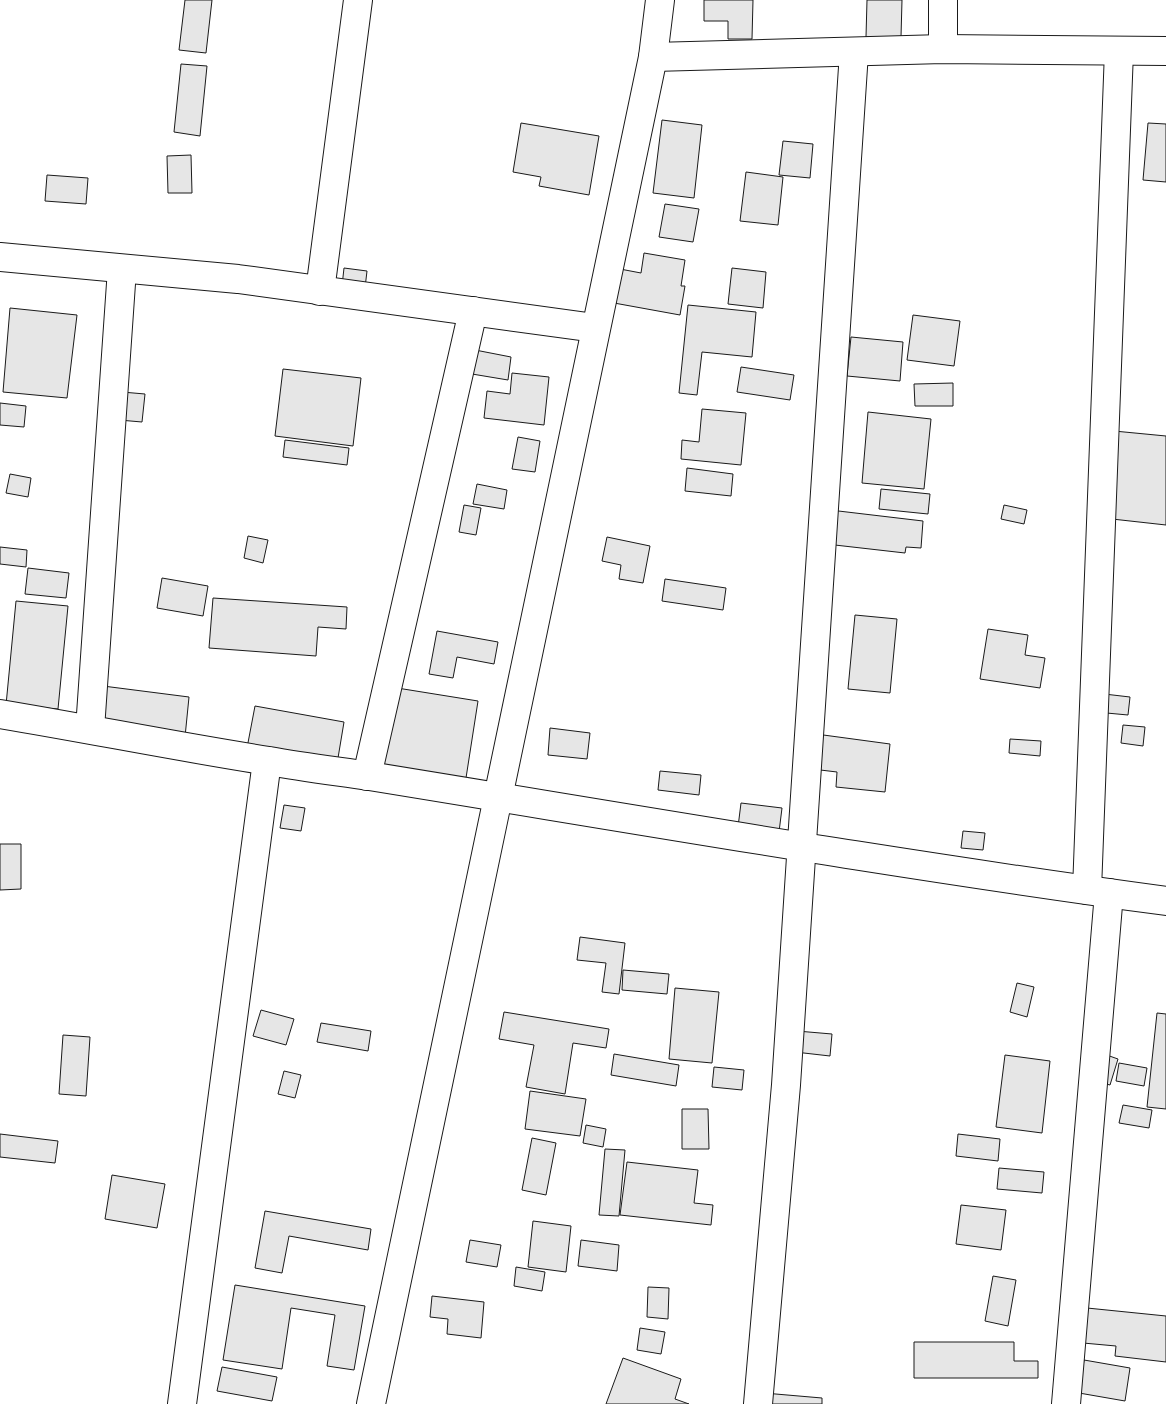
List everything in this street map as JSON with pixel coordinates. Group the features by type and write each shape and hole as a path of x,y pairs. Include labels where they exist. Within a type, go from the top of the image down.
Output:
{"street":[{"path":"320,291 358,0"},
{"path":"371,1404 653,58 660,0"},
{"path":"943,0 943,49"},
{"path":"653,58 943,49 1166,51"},
{"path":"1066,1404 1098,892 1119,51"},
{"path":"758,1404 786,1085 854,52"},
{"path":"0,257 238,279 596,328"},
{"path":"90,729 122,269"},
{"path":"367,776 473,311"},
{"path":"0,714 267,761 802,847 1166,901"},
{"path":"182,1404 267,761"}],"building":[{"path":"185,0 212,0 206,53 179,50"},
{"path":"704,0 753,0 752,39 728,39 728,21 704,21"},
{"path":"867,0 902,0 901,37 866,37"},
{"path":"181,64 207,66 200,136 174,132"},
{"path":"662,120 702,125 694,198 653,193"},
{"path":"521,123 599,136 589,195 539,186 541,177 513,172"},
{"path":"1148,123 1166,124 1166,182 1143,180"},
{"path":"783,141 813,144 810,178 779,175"},
{"path":"191,155 192,193 168,193 167,156"},
{"path":"746,172 783,177 778,225 740,221"},
{"path":"47,175 88,178 86,204 45,201"},
{"path":"665,204 699,209 693,242 659,237"},
{"path":"644,253 685,260 681,286 685,286 680,315 614,303 620,269 641,273"},
{"path":"344,268 367,271 365,288 342,286"},
{"path":"732,268 766,272 763,308 728,304"},
{"path":"688,305 756,312 752,357 702,352 697,395 679,393"},
{"path":"10,308 77,315 67,398 3,392"},
{"path":"913,315 960,321 954,366 907,360"},
{"path":"851,337 903,342 900,381 847,376"},
{"path":"470,349 511,357 508,380 466,373"},
{"path":"741,367 794,375 790,400 737,392"},
{"path":"283,369 361,378 353,446 275,436"},
{"path":"512,373 549,377 544,425 484,418 487,391 510,394"},
{"path":"953,383 953,406 915,406 914,384"},
{"path":"122,392 145,394 142,422 119,420"},
{"path":"0,403 26,406 24,427 0,425"},
{"path":"702,409 746,413 741,465 681,459 682,440 699,442"},
{"path":"868,412 931,419 924,489 862,483"},
{"path":"1114,431 1166,436 1166,525 1103,518"},
{"path":"518,437 540,441 535,472 512,469"},
{"path":"285,440 349,448 347,465 283,457"},
{"path":"687,468 733,474 731,496 685,491"},
{"path":"10,474 31,478 28,497 6,493"},
{"path":"477,484 507,490 504,509 473,504"},
{"path":"881,489 930,494 928,514 879,509"},
{"path":"464,505 481,508 476,535 459,532"},
{"path":"1004,505 1027,510 1024,524 1001,519"},
{"path":"830,510 923,521 921,548 906,547 905,553 826,544"},
{"path":"248,536 268,540 263,563 244,558"},
{"path":"607,537 650,546 643,583 619,579 621,565 602,561"},
{"path":"0,547 27,550 26,567 0,564"},
{"path":"28,568 69,573 66,598 25,594"},
{"path":"162,578 208,586 203,616 157,608"},
{"path":"665,579 726,588 723,610 662,601"},
{"path":"213,598 347,607 346,629 318,627 316,656 209,648"},
{"path":"16,601 68,606 58,709 6,705"},
{"path":"855,615 897,619 890,693 848,689"},
{"path":"988,629 1028,635 1025,655 1045,658 1040,688 980,679"},
{"path":"437,631 498,642 494,664 457,657 453,678 429,674"},
{"path":"103,686 189,697 185,737 98,726"},
{"path":"391,687 478,701 466,778 381,764"},
{"path":"1087,692 1130,697 1128,715 1085,711"},
{"path":"255,706 344,722 337,764 247,748"},
{"path":"1123,725 1145,727 1143,746 1121,743"},
{"path":"550,728 590,733 587,759 548,755"},
{"path":"816,734 890,744 885,792 836,787 837,772 812,769"},
{"path":"1010,739 1041,741 1040,756 1009,753"},
{"path":"660,771 701,775 699,795 658,790"},
{"path":"741,803 782,808 777,848 736,843"},
{"path":"284,805 305,808 301,831 280,828"},
{"path":"963,831 985,833 983,850 961,848"},
{"path":"0,844 21,844 21,889 0,890"},
{"path":"580,937 625,943 619,994 602,992 606,963 577,960"},
{"path":"623,970 669,974 667,994 622,990"},
{"path":"1017,983 1034,987 1027,1017 1010,1012"},
{"path":"675,988 719,992 712,1063 669,1059"},
{"path":"261,1010 294,1019 286,1045 253,1036"},
{"path":"504,1012 609,1029 606,1048 573,1043 565,1094 526,1087 534,1045 499,1039"},
{"path":"1157,1013 1166,1014 1166,1109 1147,1107"},
{"path":"321,1023 371,1031 368,1051 317,1042"},
{"path":"797,1031 832,1034 830,1056 795,1052"},
{"path":"63,1035 90,1037 86,1096 59,1094"},
{"path":"1101,1053 1118,1059 1110,1085 1092,1080"},
{"path":"614,1054 679,1065 676,1086 611,1075"},
{"path":"1005,1055 1050,1061 1042,1133 996,1127"},
{"path":"1119,1063 1147,1068 1144,1086 1116,1081"},
{"path":"714,1067 744,1070 742,1090 712,1087"},
{"path":"284,1071 301,1075 295,1098 278,1094"},
{"path":"530,1091 586,1099 580,1136 525,1129"},
{"path":"1123,1105 1152,1110 1149,1128 1119,1123"},
{"path":"682,1109 708,1109 709,1149 682,1149"},
{"path":"586,1125 606,1129 603,1147 583,1143"},
{"path":"0,1134 58,1141 55,1163 0,1157"},
{"path":"958,1134 1000,1139 998,1161 956,1156"},
{"path":"532,1138 556,1143 546,1195 522,1190"},
{"path":"605,1149 625,1150 619,1216 599,1215"},
{"path":"627,1162 698,1170 694,1203 713,1205 711,1225 620,1215"},
{"path":"999,1168 1044,1172 1042,1193 997,1189"},
{"path":"112,1175 165,1184 157,1228 105,1219"},
{"path":"961,1205 1006,1210 1001,1250 956,1244"},
{"path":"265,1211 371,1229 368,1250 289,1236 282,1273 255,1268"},
{"path":"533,1221 571,1226 566,1272 528,1267"},
{"path":"470,1240 501,1245 497,1267 466,1262"},
{"path":"581,1240 619,1245 617,1271 578,1266"},
{"path":"516,1267 545,1272 542,1291 514,1286"},
{"path":"993,1276 1016,1280 1008,1326 985,1321"},
{"path":"235,1285 365,1306 354,1370 327,1366 335,1315 291,1308 282,1369 223,1360"},
{"path":"648,1287 669,1288 668,1319 647,1317"},
{"path":"432,1296 484,1302 481,1338 447,1334 448,1319 430,1317"},
{"path":"1087,1308 1166,1316 1166,1362 1115,1356 1116,1346 1083,1343"},
{"path":"640,1328 665,1332 661,1354 637,1350"},
{"path":"914,1342 1014,1342 1014,1361 1038,1361 1038,1378 914,1378"},
{"path":"623,1358 681,1379 675,1399 689,1404 606,1404"},
{"path":"1084,1360 1130,1368 1125,1401 1079,1393"},
{"path":"222,1367 277,1377 272,1401 217,1391"},
{"path":"764,1393 822,1398 822,1404 763,1404"}]}
